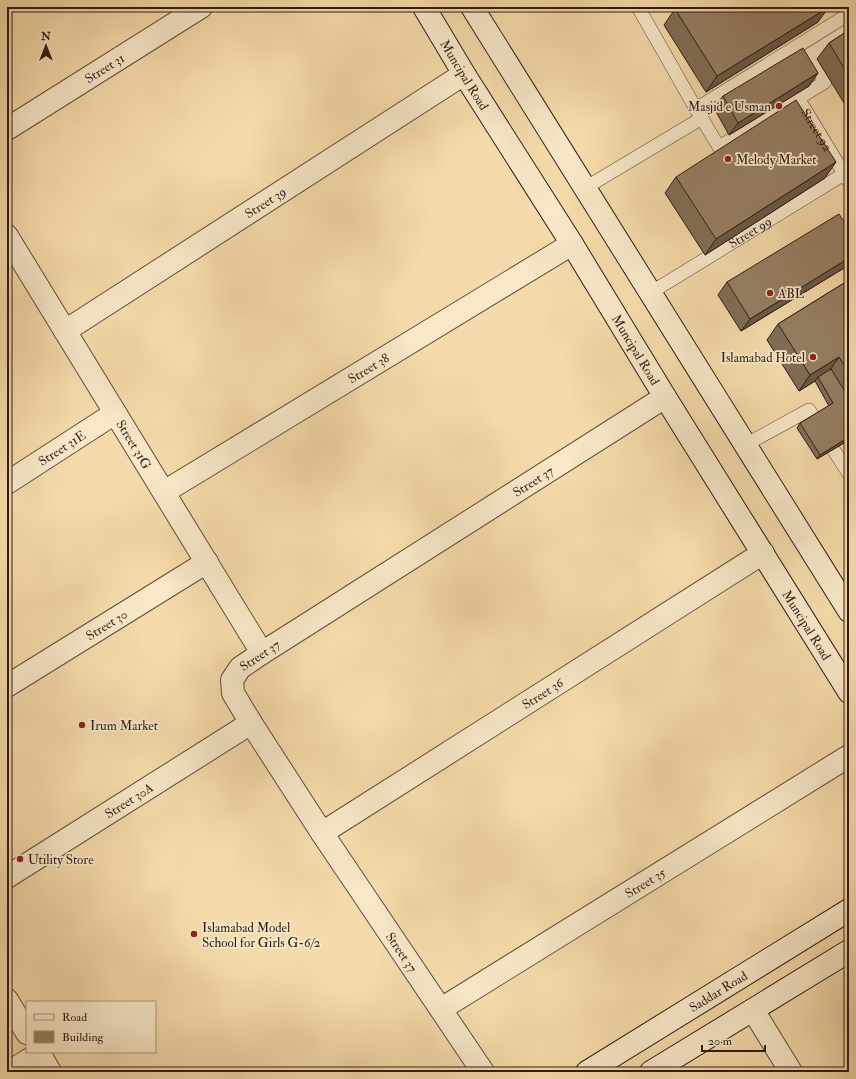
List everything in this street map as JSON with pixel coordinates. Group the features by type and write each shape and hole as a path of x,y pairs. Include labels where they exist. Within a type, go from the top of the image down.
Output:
{"street":[{"name":"Street 31","path":"7,129 201,7"},
{"name":"Muncipal Road","path":"424,7 464,74 572,244 665,397 849,692"},
{"path":"472,7 849,611"},
{"name":"Street 39","path":"65,331 464,74"},
{"name":"Street 31G","path":"7,236 15,265 65,331 262,653"},
{"name":"Street 38","path":"164,492 572,244"},
{"name":"Street 37","path":"483,1072 322,833 251,723 233,693 232,680 240,668 262,653 665,397"},
{"name":"Street 31E","path":"7,483 116,413"},
{"name":"Street 36","path":"322,833 763,553"},
{"name":"Street 30","path":"7,686 206,562"},
{"name":"Street 30A","path":"7,878 251,723"},
{"name":"Street 35","path":"441,1009 849,756"},
{"name":"Saddar Road","path":"588,1072 849,910"},
{"path":"652,1072 849,951"},
{"path":"7,1000 26,1031"},
{"path":"753,1010 791,1072"},
{"path":"9,1072 39,1053 50,1072"}],"lane":[{"path":"638,7 699,114"},
{"path":"585,188 699,114 821,23 849,14"},
{"name":"Street 92","path":"699,114 719,147 825,82 809,55 849,30"},
{"name":"Street 92","path":"798,98 847,176"},
{"name":"Street 99","path":"650,293 847,176"},
{"path":"745,446 809,410 814,418"},
{"path":"833,449 849,474"}],"building":[{"path":"678,7 829,7 717,76 675,9"},
{"path":"849,30 849,76 829,43"},
{"path":"803,48 818,73 738,123 723,96"},
{"path":"796,100 836,162 716,239 676,177"},
{"path":"839,214 849,229 849,258 750,319 727,282"},
{"name":"Islamabad Hotel","path":"849,280 849,373 839,357 810,375 778,324"},
{"path":"831,369 849,398 849,437 820,455 800,423 833,403 818,377"}],"place":[{"name":"Masjid e Usman","path":"779,106"},
{"name":"Melody Market","path":"728,159"},
{"name":"ABL","path":"770,293"},
{"name":"Islamabad Hotel","path":"813,357"},
{"name":"Irum Market","path":"82,725"},
{"name":"Utility Store","path":"20,859"},
{"name":"Islamabad Model School for Girls G-6/2","path":"194,934"}]}
